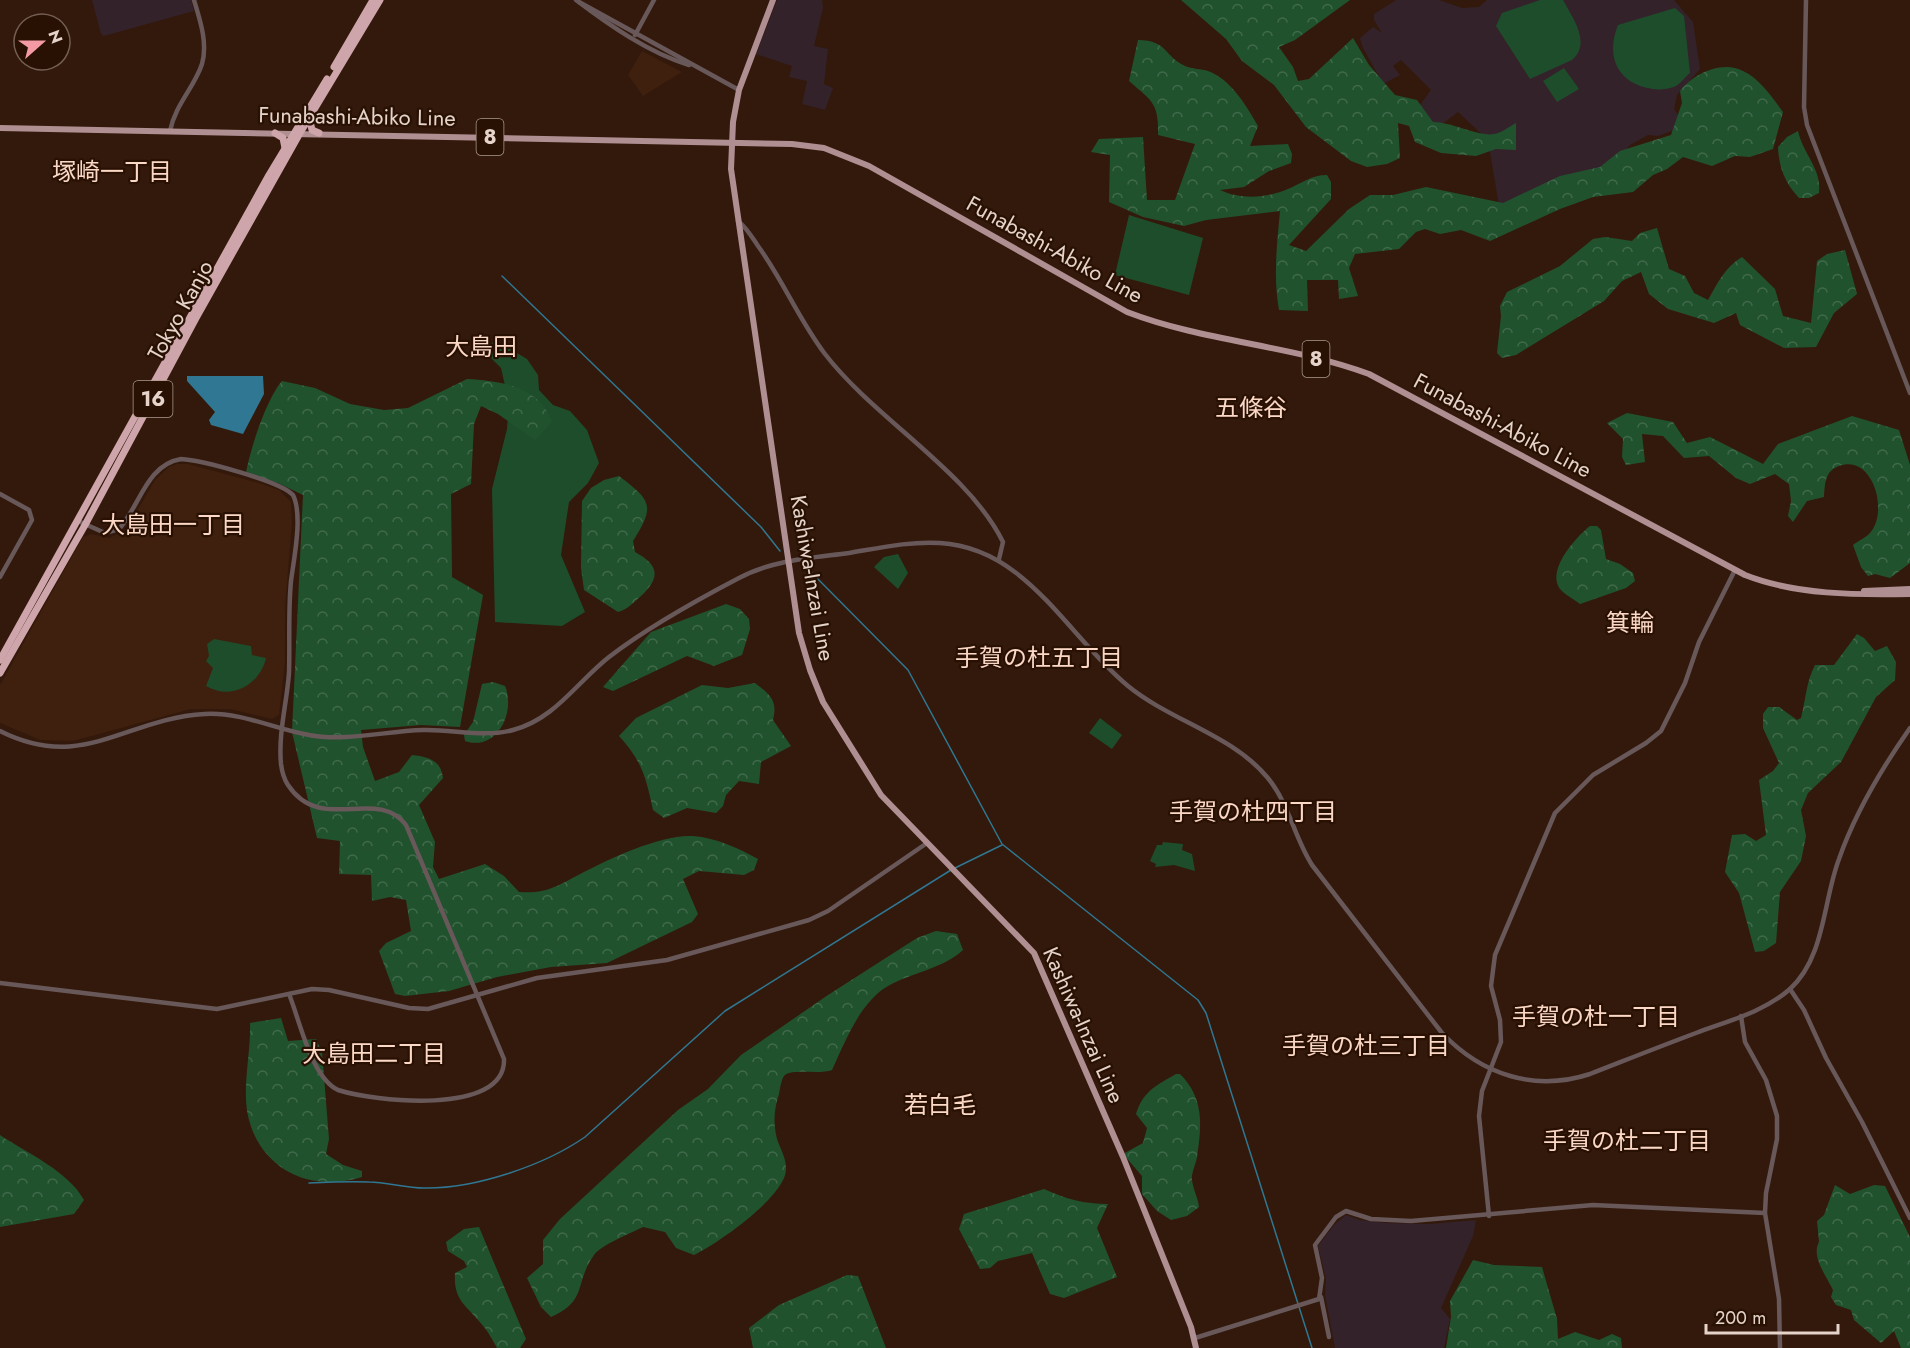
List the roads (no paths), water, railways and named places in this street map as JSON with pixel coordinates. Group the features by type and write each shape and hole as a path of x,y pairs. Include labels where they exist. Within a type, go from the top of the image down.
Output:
{"highway":[{"name":"Tokyo Kanjo","path":"0,660 82,523 373,0"},
{"name":"Tokyo Kanjo","path":"0,673 285,148 309,117 380,0"},
{"path":"309,117 312,130 319,133"},
{"path":"275,132 283,138 285,148"}],"main road":[{"name":"Kashiwa-Inzai Line","path":"773,0 739,90 731,143 731,178 802,645 824,702 881,795 1023,940 1039,963 1123,1157 1195,1338 1196,1348"},
{"name":"8","path":"0,128 170,130"},
{"name":"Funabashi-Abiko Line","path":"170,130 802,145 842,154 876,170 1127,312 1164,324 1328,361 1369,374 1735,570 1787,587 1910,594"},
{"name":"Funabashi-Abiko Line","path":"1849,592 1910,589"}],"street":[{"path":"170,130 180,101 202,61 203,35 195,0"},
{"path":"635,35 654,0"},
{"path":"1806,0 1804,107 1807,125 1910,393"},
{"path":"577,1 635,35 739,90"},
{"path":"737,220 778,274 812,334 839,370 864,398 955,480 980,507 1003,542 999,560"},
{"path":"82,523 105,533 119,529 157,470 169,461 181,459 266,481 290,492 297,503 297,516 289,606 288,675 280,763 283,774 293,792 304,802 329,811 381,809 395,814 406,825 504,1059 503,1072 491,1085 475,1092 444,1100 421,1102 350,1094 330,1086 318,1071 289,994"},
{"path":"0,494 29,510 32,514 32,520 0,577"},
{"path":"0,730 37,746 64,748 86,745 195,715 235,716 332,738 422,730 499,733 520,728 551,711 602,663 628,644 740,577 789,561 936,542 968,547 999,560 1034,588 1100,660 1129,687 1162,710 1236,750 1256,765 1281,797 1303,851 1442,1034 1465,1055 1490,1070 1527,1080 1570,1079 1742,1016 1764,1007 1790,989 1804,973 1816,948 1831,882 1846,839 1865,802 1910,728"},
{"path":"1489,1215 1479,1116 1482,1091 1498,1051 1501,1032 1491,986 1492,963 1555,813 1593,775 1646,743 1661,731 1685,683 1699,642 1735,570"},
{"path":"0,983 217,1009 312,989 329,990 419,1010 439,1007 537,978 667,960 809,920 828,911 927,843"},
{"path":"1790,989 1808,1017 1826,1058 1862,1122 1910,1218"},
{"path":"1742,1016 1745,1042 1770,1090 1777,1116 1777,1139 1765,1212 1779,1299 1780,1348"},
{"path":"1329,1337 1321,1297 1322,1271 1315,1245 1341,1212 1351,1212 1371,1219 1411,1221 1593,1205 1765,1212"},
{"path":"1195,1338 1321,1297"}],"water":[{"path":"187,376 263,376 264,394 243,434 211,425 209,420 215,412 187,381"}],"waterway":[{"path":"502,276 761,527 780,551"},
{"path":"806,567 908,670 1002,844 1198,1000 1206,1013 1312,1348"},
{"path":"955,868 1002,845"},
{"path":"309,1183 362,1182 417,1188 464,1185 508,1174 568,1148 585,1137 725,1011 951,870"}],"district":[{"name":"塚崎一丁目","path":"112,172"},
{"name":"大島田","path":"481,347"},
{"name":"五條谷","path":"1251,408"},
{"name":"大島田一丁目","path":"173,525"},
{"name":"箕輪","path":"1630,623"},
{"name":"手賀の杜五丁目","path":"1039,658"},
{"name":"手賀の杜四丁目","path":"1253,812"},
{"name":"手賀の杜一丁目","path":"1596,1017"},
{"name":"手賀の杜三丁目","path":"1366,1046"},
{"name":"大島田二丁目","path":"374,1054"},
{"name":"若白毛","path":"940,1105"},
{"name":"手賀の杜二丁目","path":"1627,1141"}]}
